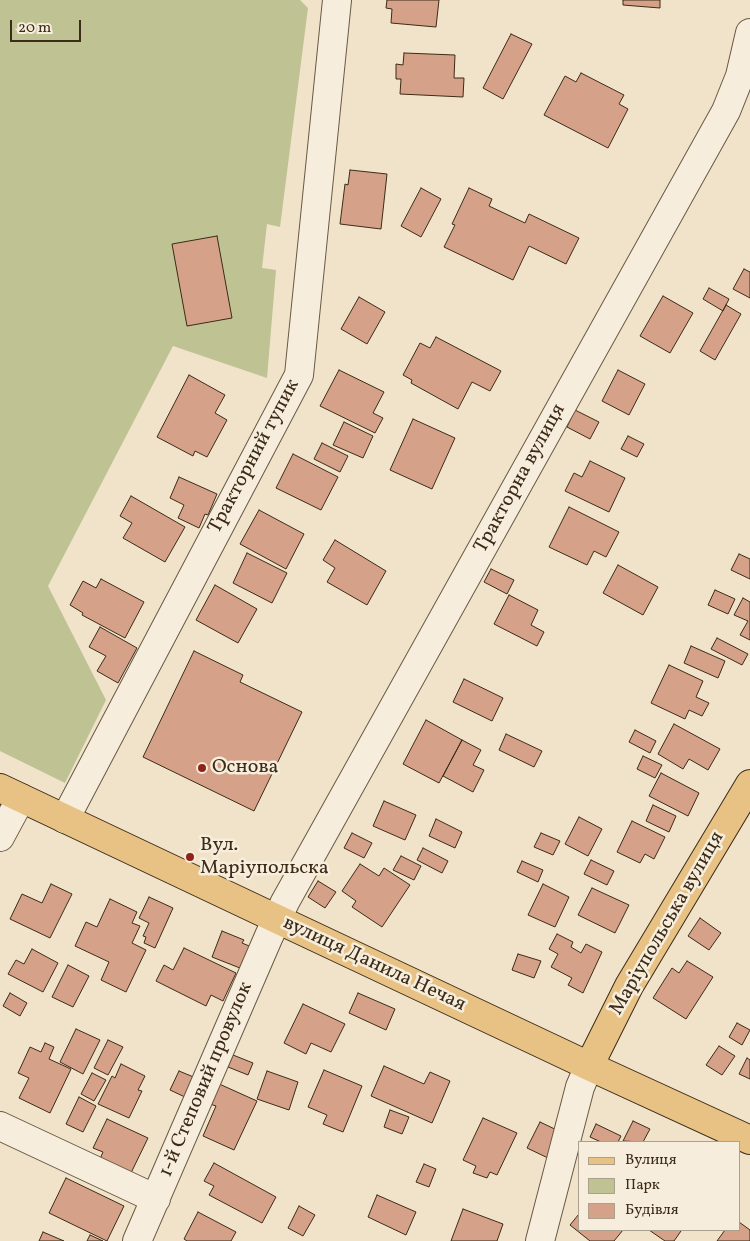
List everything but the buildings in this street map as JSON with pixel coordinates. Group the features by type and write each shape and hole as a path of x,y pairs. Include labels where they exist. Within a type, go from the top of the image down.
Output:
{"main road":[{"name":"Маріупольська вулиця","path":"589,1066 629,986 750,784"},
{"name":"вулиця Данила Нечая","path":"11,793 276,920 750,1140"}],"street":[{"name":"Тракторний тупик","path":"65,819 299,375 337,0"},
{"name":"Тракторна вулиця","path":"276,920 726,111 740,76 750,33"},
{"path":"0,837 11,793"},
{"name":"1-й Степовий провулок","path":"137,1241 276,920"},
{"path":"540,1241 580,1087 589,1066"},
{"path":"0,1126 156,1199"}],"green space":[{"path":"0,0 300,0 308,8 280,227 267,224 262,268 276,270 267,378 173,346 48,586 106,700 65,783 0,751"}],"place":[{"name":"Основа","path":"202,768"},
{"name":"Вул. Маріупольска","path":"190,857"}]}
